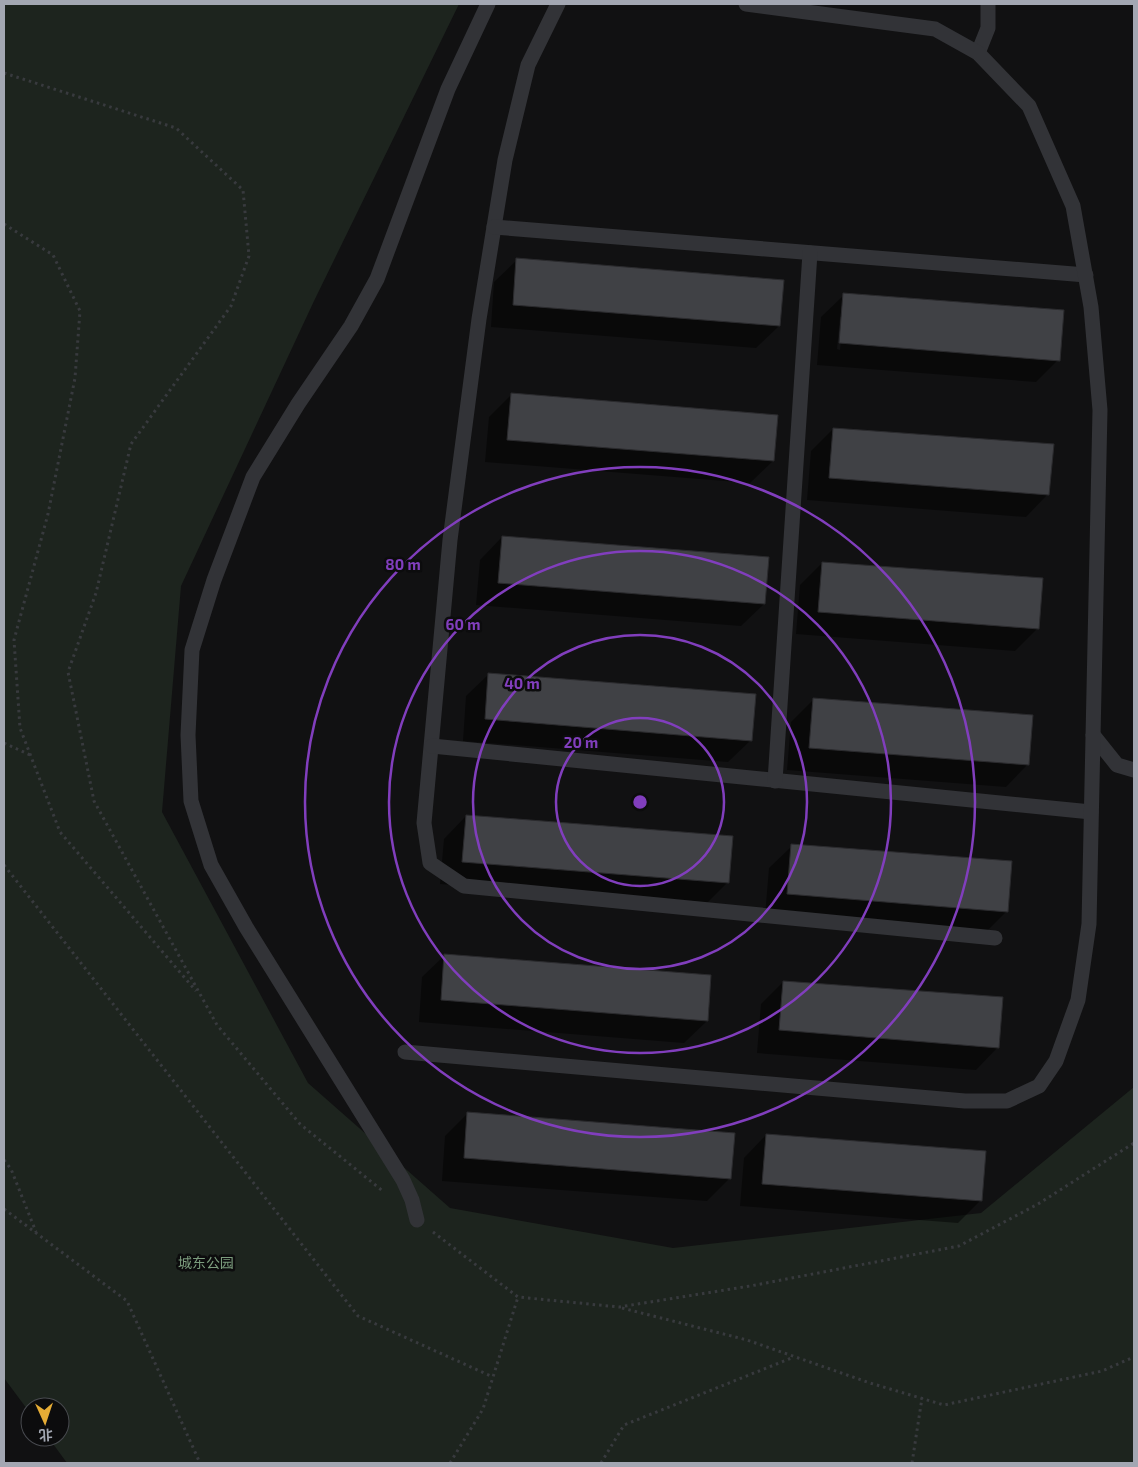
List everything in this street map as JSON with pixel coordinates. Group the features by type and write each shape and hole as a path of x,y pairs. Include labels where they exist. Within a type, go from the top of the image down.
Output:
{"lane":[{"path":"418,1220 403,1180 256,944 210,865 191,802 188,735 192,650 214,580 253,477 298,404 351,326 377,279 448,89 488,4"},
{"path":"558,4 528,65 505,160 479,319 450,540 424,823 430,863 464,886 996,938"},
{"path":"405,1052 965,1101 1007,1101 1039,1086 1056,1062 1078,1000 1089,924 1100,410 1091,307 1073,206 1029,106 978,54 935,29 746,4"},
{"path":"978,54 988,28 988,4"},
{"path":"494,227 1086,276"},
{"path":"775,781 810,253"},
{"path":"1093,735 1117,765 1134,770"},
{"path":"432,746 1091,812"}],"path":[{"path":"4,74 176,128 243,190 249,256 231,306 172,390 131,444 96,593 68,672 94,801 217,1025 300,1124 388,1196"},
{"path":"4,224 53,255 80,310 75,378 58,466 48,514 14,640 20,728 60,832 202,997"},
{"path":"4,743 31,756"},
{"path":"4,865 358,1316 493,1377"},
{"path":"619,1307 750,1286 959,1246 1038,1204 1134,1143"},
{"path":"4,1160 11,1169 37,1233"},
{"path":"4,1208 126,1301 200,1463"},
{"path":"418,1220 518,1297 619,1307 747,1340 944,1405 1102,1371 1134,1357"},
{"path":"450,1463 483,1409 518,1297"},
{"path":"601,1463 624,1425 794,1356"},
{"path":"912,1463 922,1398"}],"green space":[{"name":"城东公园","path":"4,4 459,4 314,301 181,586 162,812 308,1083 450,1208 673,1248 981,1213 1134,1087 1134,1463 67,1463 55,1447 70,1447 70,1397 20,1397 20,1400 4,1378"}],"building":[{"path":"516,258 784,280 780,326 513,305"},
{"path":"843,293 1064,310 1060,361 839,343"},
{"path":"511,393 778,415 774,461 507,440"},
{"path":"833,428 1054,444 1049,495 829,478"},
{"path":"502,536 769,557 765,604 498,583"},
{"path":"822,562 1043,578 1039,629 818,612"},
{"path":"488,673 756,694 752,741 485,719"},
{"path":"813,698 1033,715 1029,765 809,748"},
{"path":"466,815 733,836 729,883 462,862"},
{"path":"791,844 1012,861 1008,912 787,894"},
{"path":"444,954 711,975 708,1021 441,1000"},
{"path":"783,981 1003,997 999,1048 779,1030"},
{"path":"467,1112 735,1133 731,1179 464,1158"},
{"path":"766,1134 986,1151 982,1201 762,1184"}]}
